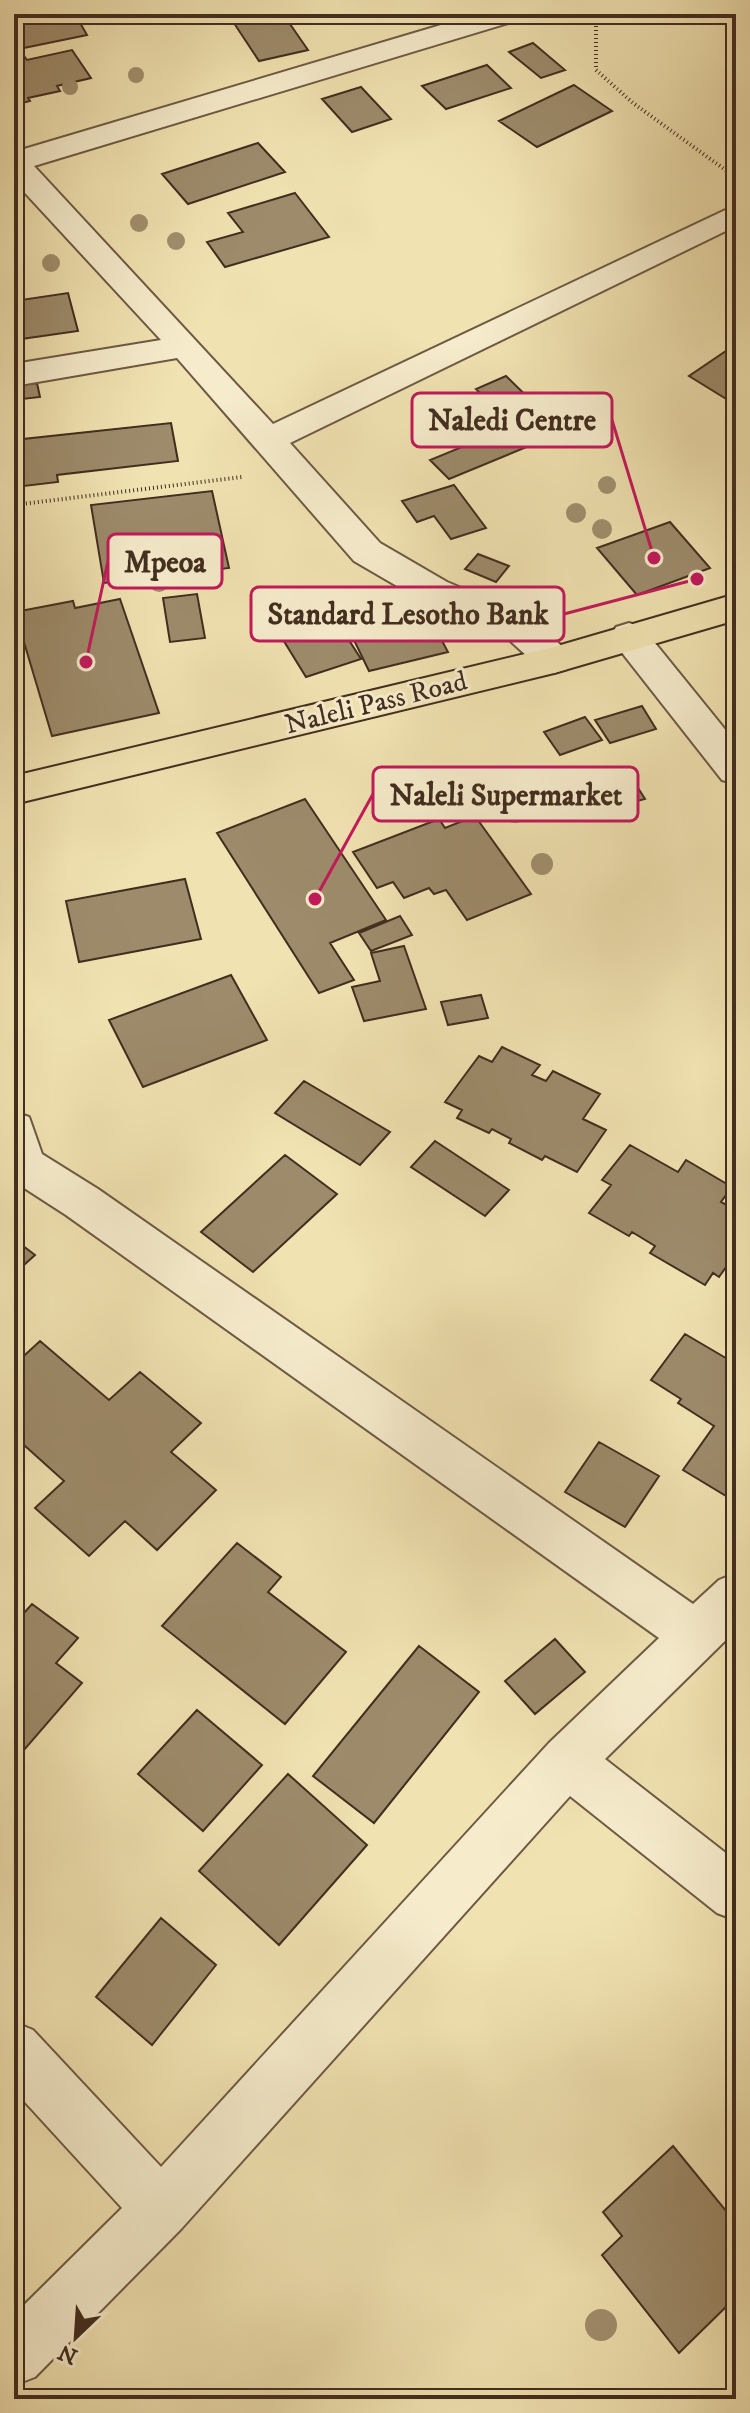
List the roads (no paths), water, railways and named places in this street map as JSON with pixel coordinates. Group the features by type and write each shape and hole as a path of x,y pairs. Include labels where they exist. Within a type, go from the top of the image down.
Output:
{"main road":[{"name":"Naleli Pass Road","path":"14,790 554,660 736,607"}],"street":[{"path":"508,14 14,163 185,346 367,552 434,591 517,626 554,660"},
{"path":"267,440 736,214"},
{"path":"14,375 185,346"},
{"path":"629,636 736,770"},
{"path":"17,1154 696,1635"},
{"path":"14,2356 161,2209 567,1761 736,1596"},
{"path":"567,1761 736,1894"},
{"path":"14,2049 161,2209"}],"place":[{"name":"Naledi Centre","path":"654,558"},
{"name":"Standard Lesotho Bank","path":"697,579"},
{"name":"Mpeoa","path":"86,662"},
{"name":"Naleli Supermarket","path":"315,899"}]}
